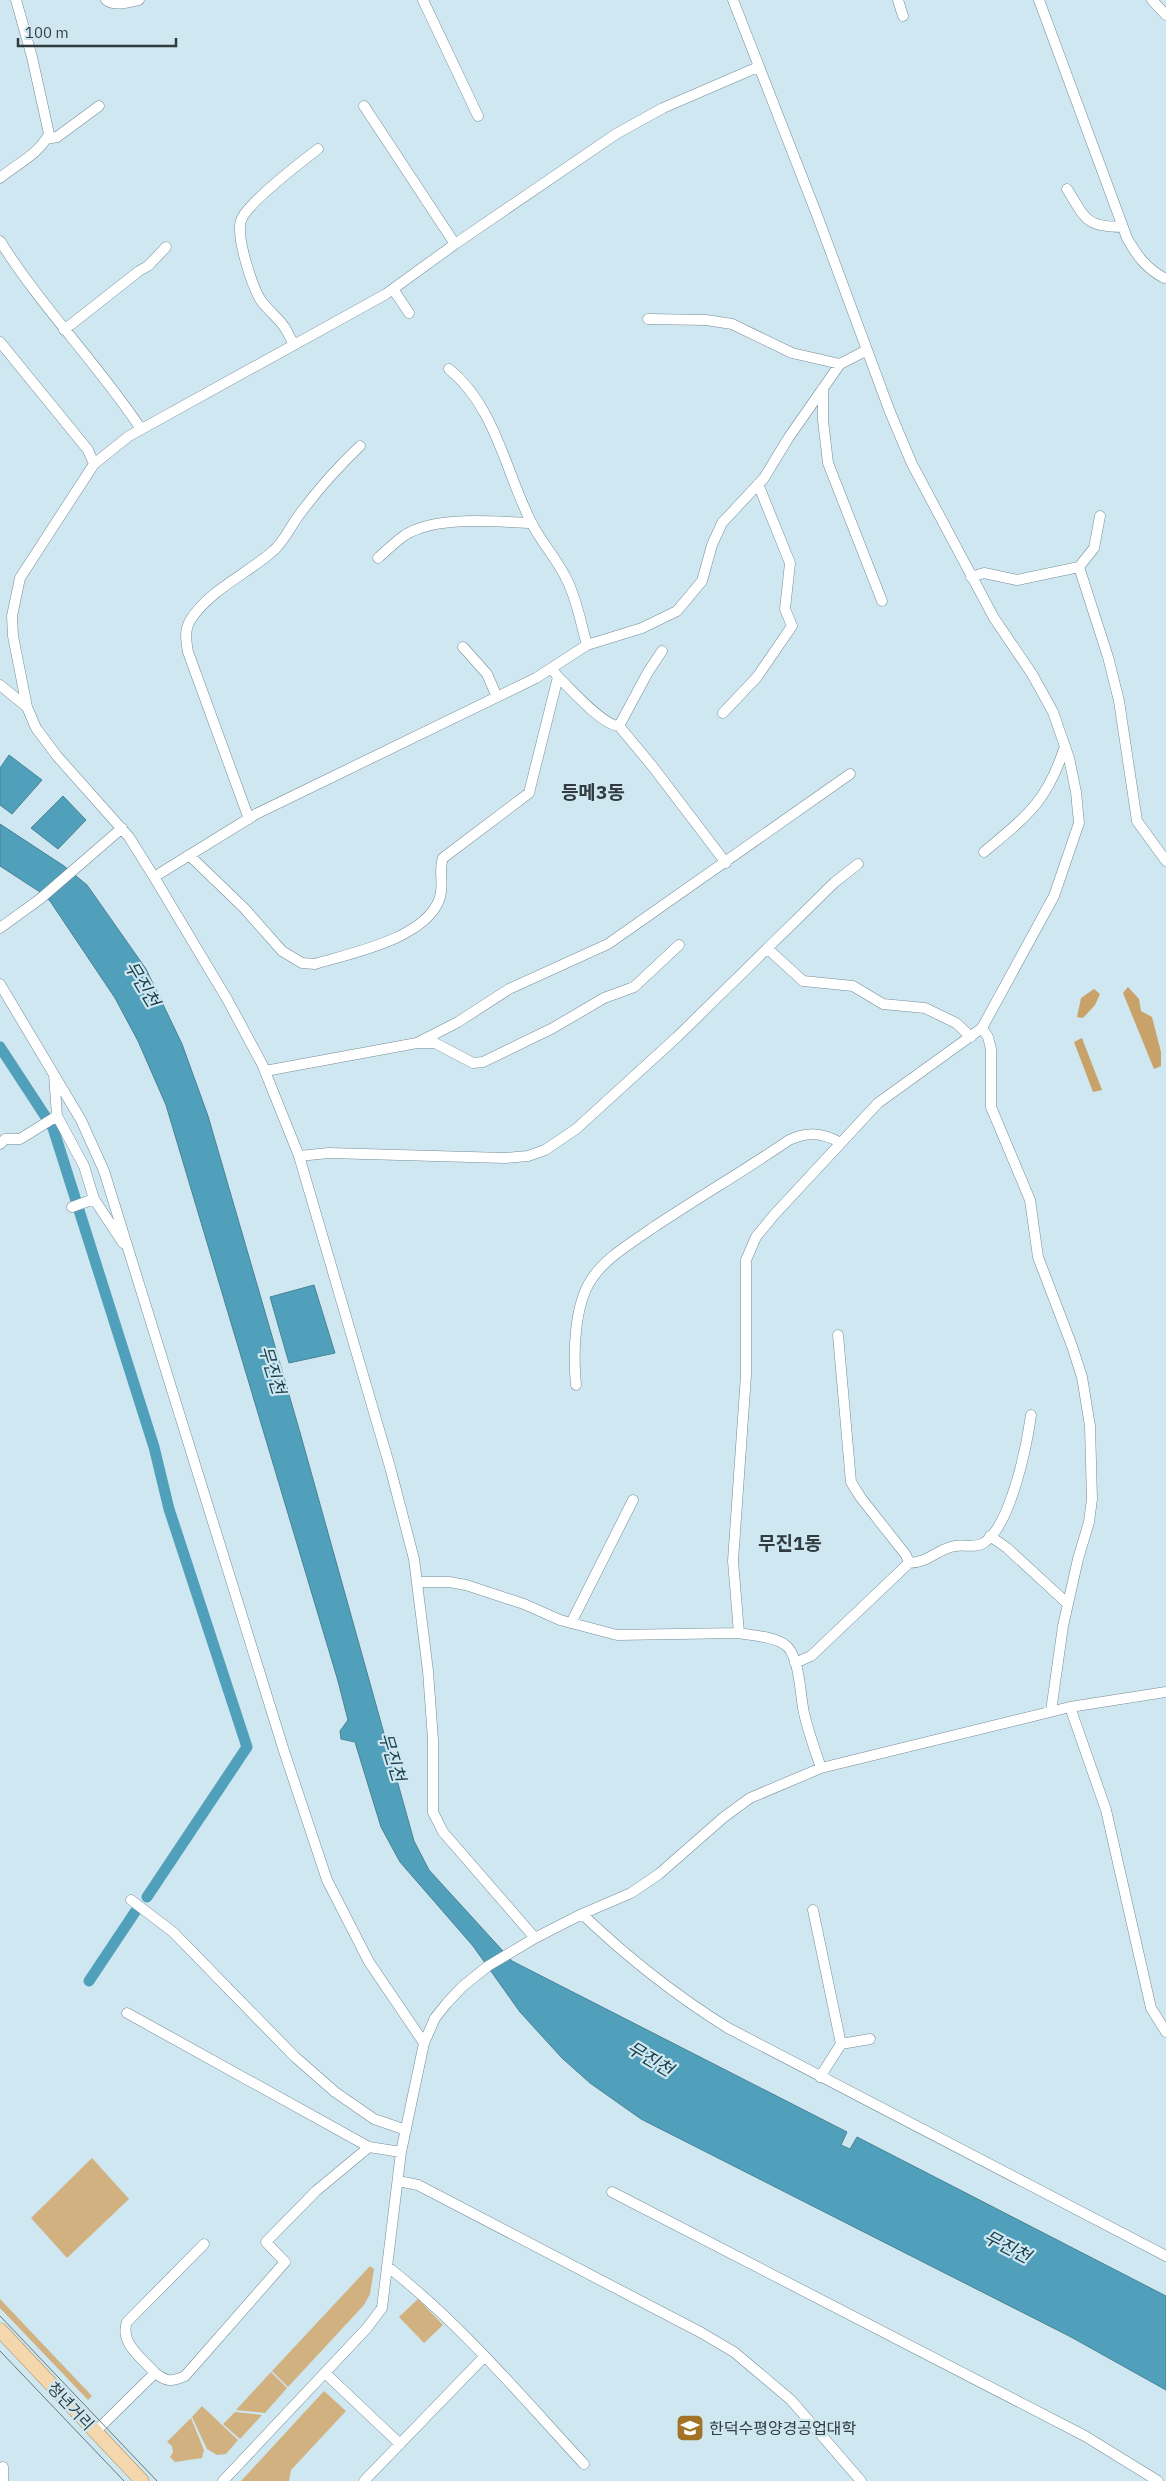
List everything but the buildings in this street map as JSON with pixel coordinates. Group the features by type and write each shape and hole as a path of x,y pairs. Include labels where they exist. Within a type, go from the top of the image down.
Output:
{"main road":[{"name":"청년거리","path":"0,2330 142,2481"}],"street":[{"path":"0,178 15,165 30,158 49,134 32,57 16,0"},
{"path":"106,0 111,3 120,4 139,0"},
{"path":"423,0 478,116"},
{"path":"733,0 912,464 994,618 1032,674 1053,712 1076,792 1079,823 1054,896 982,1028 878,1104 756,1237 746,1260 746,1375 733,1561 739,1633"},
{"path":"898,0 904,16"},
{"path":"1039,0 1123,227 1136,256 1153,272 1164,278"},
{"path":"1152,0 1166,15"},
{"path":"535,1938 443,1832 432,1812 433,1740 418,1582 390,1467 299,1156 265,1071 227,999 154,877 122,828 57,756 36,728 26,707 13,636 12,616 20,578 94,464 142,429 393,289 454,244 616,134 663,108 758,67"},
{"path":"46,139 57,137 99,106"},
{"path":"364,106 454,244"},
{"path":"294,344 284,326 261,301 254,286 240,232 241,219 249,209 292,169 318,148"},
{"path":"1067,189 1084,216 1096,226 1123,227"},
{"path":"0,242 64,330 121,398 142,429"},
{"path":"64,330 139,270 148,266 166,247"},
{"path":"393,289 409,313"},
{"path":"648,319 706,320 732,324 792,353 840,364"},
{"path":"0,342 88,450 94,464"},
{"path":"154,877 249,818 497,697 555,673 587,645 642,628 677,611 702,580 712,546 722,524 758,484 840,364 867,350"},
{"path":"449,369 465,382 484,411 532,523 550,549 568,581 587,645"},
{"path":"824,386 823,420 828,463 882,601"},
{"path":"249,818 188,652 187,627 192,618 206,603 241,573 274,551 324,481 360,446"},
{"path":"723,713 757,677 792,626 784,608 790,563 758,484"},
{"path":"971,577 984,572 1017,580 1079,568 1094,548 1100,516"},
{"path":"378,558 405,535 451,521 532,523"},
{"path":"1079,568 1108,657 1119,701 1137,821 1166,860"},
{"path":"463,647 487,674 497,697"},
{"path":"619,726 648,672 662,651"},
{"path":"189,855 244,908 282,951 302,963 314,964 396,938 420,924 436,906 443,889 441,863 443,858 529,793 555,673"},
{"path":"555,673 604,720 613,726 619,726"},
{"path":"0,685 26,707"},
{"path":"619,726 653,767 726,863"},
{"path":"984,852 1038,804 1056,775 1064,746"},
{"path":"416,1043 458,1022 509,990 608,944 726,863 850,774"},
{"path":"0,928 40,899 122,828"},
{"path":"299,1156 329,1153 505,1158 528,1156 544,1150 576,1129 768,949 835,882 858,864"},
{"path":"265,1071 416,1043 434,1043 473,1063 483,1062 553,1028 604,998 634,986 679,945"},
{"path":"768,949 803,981 853,986 883,1004 925,1008 956,1023 971,1037"},
{"path":"0,984 82,1120 104,1171 281,1742 327,1880 369,1962 424,2043"},
{"path":"982,1028 988,1037 991,1050 991,1107 1030,1200 1038,1257 1082,1377 1090,1426 1092,1499 1089,1522 1068,1604 1051,1711"},
{"path":"54,1072 55,1117 84,1166 91,1200 129,1252"},
{"path":"0,1144 5,1139 20,1139 55,1117"},
{"path":"576,1384 574,1366 582,1297 591,1280 604,1264 680,1210 789,1140 798,1136 821,1133 841,1143"},
{"path":"72,1207 91,1200"},
{"path":"838,1335 851,1482 906,1555 909,1563"},
{"path":"795,1663 811,1656 909,1563 917,1563 934,1557 955,1546 968,1547 984,1543 1001,1520 1018,1477 1031,1415"},
{"path":"571,1623 633,1500"},
{"path":"990,1536 1007,1548 1068,1604"},
{"path":"418,1582 449,1582 466,1585 571,1623 617,1635 739,1633 776,1640 786,1645 795,1663 804,1714 821,1768"},
{"path":"223,2481 367,2328 382,2308 402,2152 424,2043 436,2018 462,1987 488,1966 511,1951 582,1914 631,1893 659,1874 724,1817 750,1798 821,1768 1051,1711 1166,1692"},
{"path":"1070,1707 1106,1810 1151,2008 1166,2032"},
{"path":"131,1900 174,1932 294,2056 335,2092 374,2119 406,2130"},
{"path":"813,1910 841,2044 820,2077"},
{"path":"582,1914 642,1967 680,1997 728,2028 820,2077 962,2148 1166,2256"},
{"path":"127,2013 369,2147 402,2152"},
{"path":"841,2044 870,2038"},
{"path":"204,2244 126,2322 123,2331 125,2340 155,2373 164,2380 171,2382 185,2376 285,2262 266,2242 316,2191 369,2147"},
{"path":"398,2181 418,2185 700,2332 734,2352 790,2400 861,2481"},
{"path":"612,2192 1085,2436 1158,2481"},
{"path":"388,2267 427,2298 584,2464"},
{"path":"364,2481 484,2357"},
{"path":"95,2432 155,2373"},
{"path":"324,2373 400,2444"},
{"path":"3,2467 3,2481"}],"shaded area":[{"path":"1128,987 1139,999 1141,1011 1152,1017 1161,1052 1161,1066 1154,1069 1123,993"},
{"path":"1094,989 1100,994 1095,1005 1083,1018 1077,1017 1081,998"},
{"path":"1082,1038 1102,1090 1093,1092 1074,1042"},
{"path":"92,2158 129,2199 67,2258 31,2218"},
{"path":"370,2266 374,2269 370,2294 364,2305 288,2387 272,2371"},
{"path":"0,2299 92,2396 88,2400 0,2308"},
{"path":"418,2299 443,2325 424,2343 399,2317"},
{"path":"271,2372 287,2388 265,2413 236,2410"},
{"path":"324,2391 346,2411 291,2470 289,2481 241,2481"},
{"path":"202,2406 238,2440 226,2454 217,2455 207,2449 192,2417"},
{"path":"235,2412 262,2415 240,2439 223,2424"},
{"path":"191,2418 204,2450 202,2458 175,2462 170,2457 173,2452 172,2446 167,2442"}],"water":[{"path":"9,755 42,780 12,814 0,805 0,768"},
{"path":"63,796 86,820 58,849 31,828"},
{"name":"무진천","path":"0,824 64,866 87,885 146,969 182,1044 208,1116 299,1429 414,1841 429,1870 512,1961 847,2132 841,2145 850,2149 857,2137 1166,2296 1166,2390 1071,2337 641,2119 590,2083 562,2058 520,2012 473,1946 400,1862 381,1827 355,1742 341,1739 340,1731 348,1720 338,1681 166,1105 138,1041 115,998 50,901 40,892 0,866"},
{"path":"314,1285 335,1353 289,1363 270,1297"}],"waterway":[{"path":"0,1047 53,1128 154,1447 169,1509 247,1747 147,1897"},
{"path":"89,1981 135,1912"}],"tram line":[{"path":"0,2316 157,2481"},
{"path":"0,2351 124,2481"}],"place":[{"name":"한덕수평양경공업대학","path":"690,2428"}],"district":[{"name":"등메3동","path":"593,792"},
{"name":"무진1동","path":"790,1543"}]}
